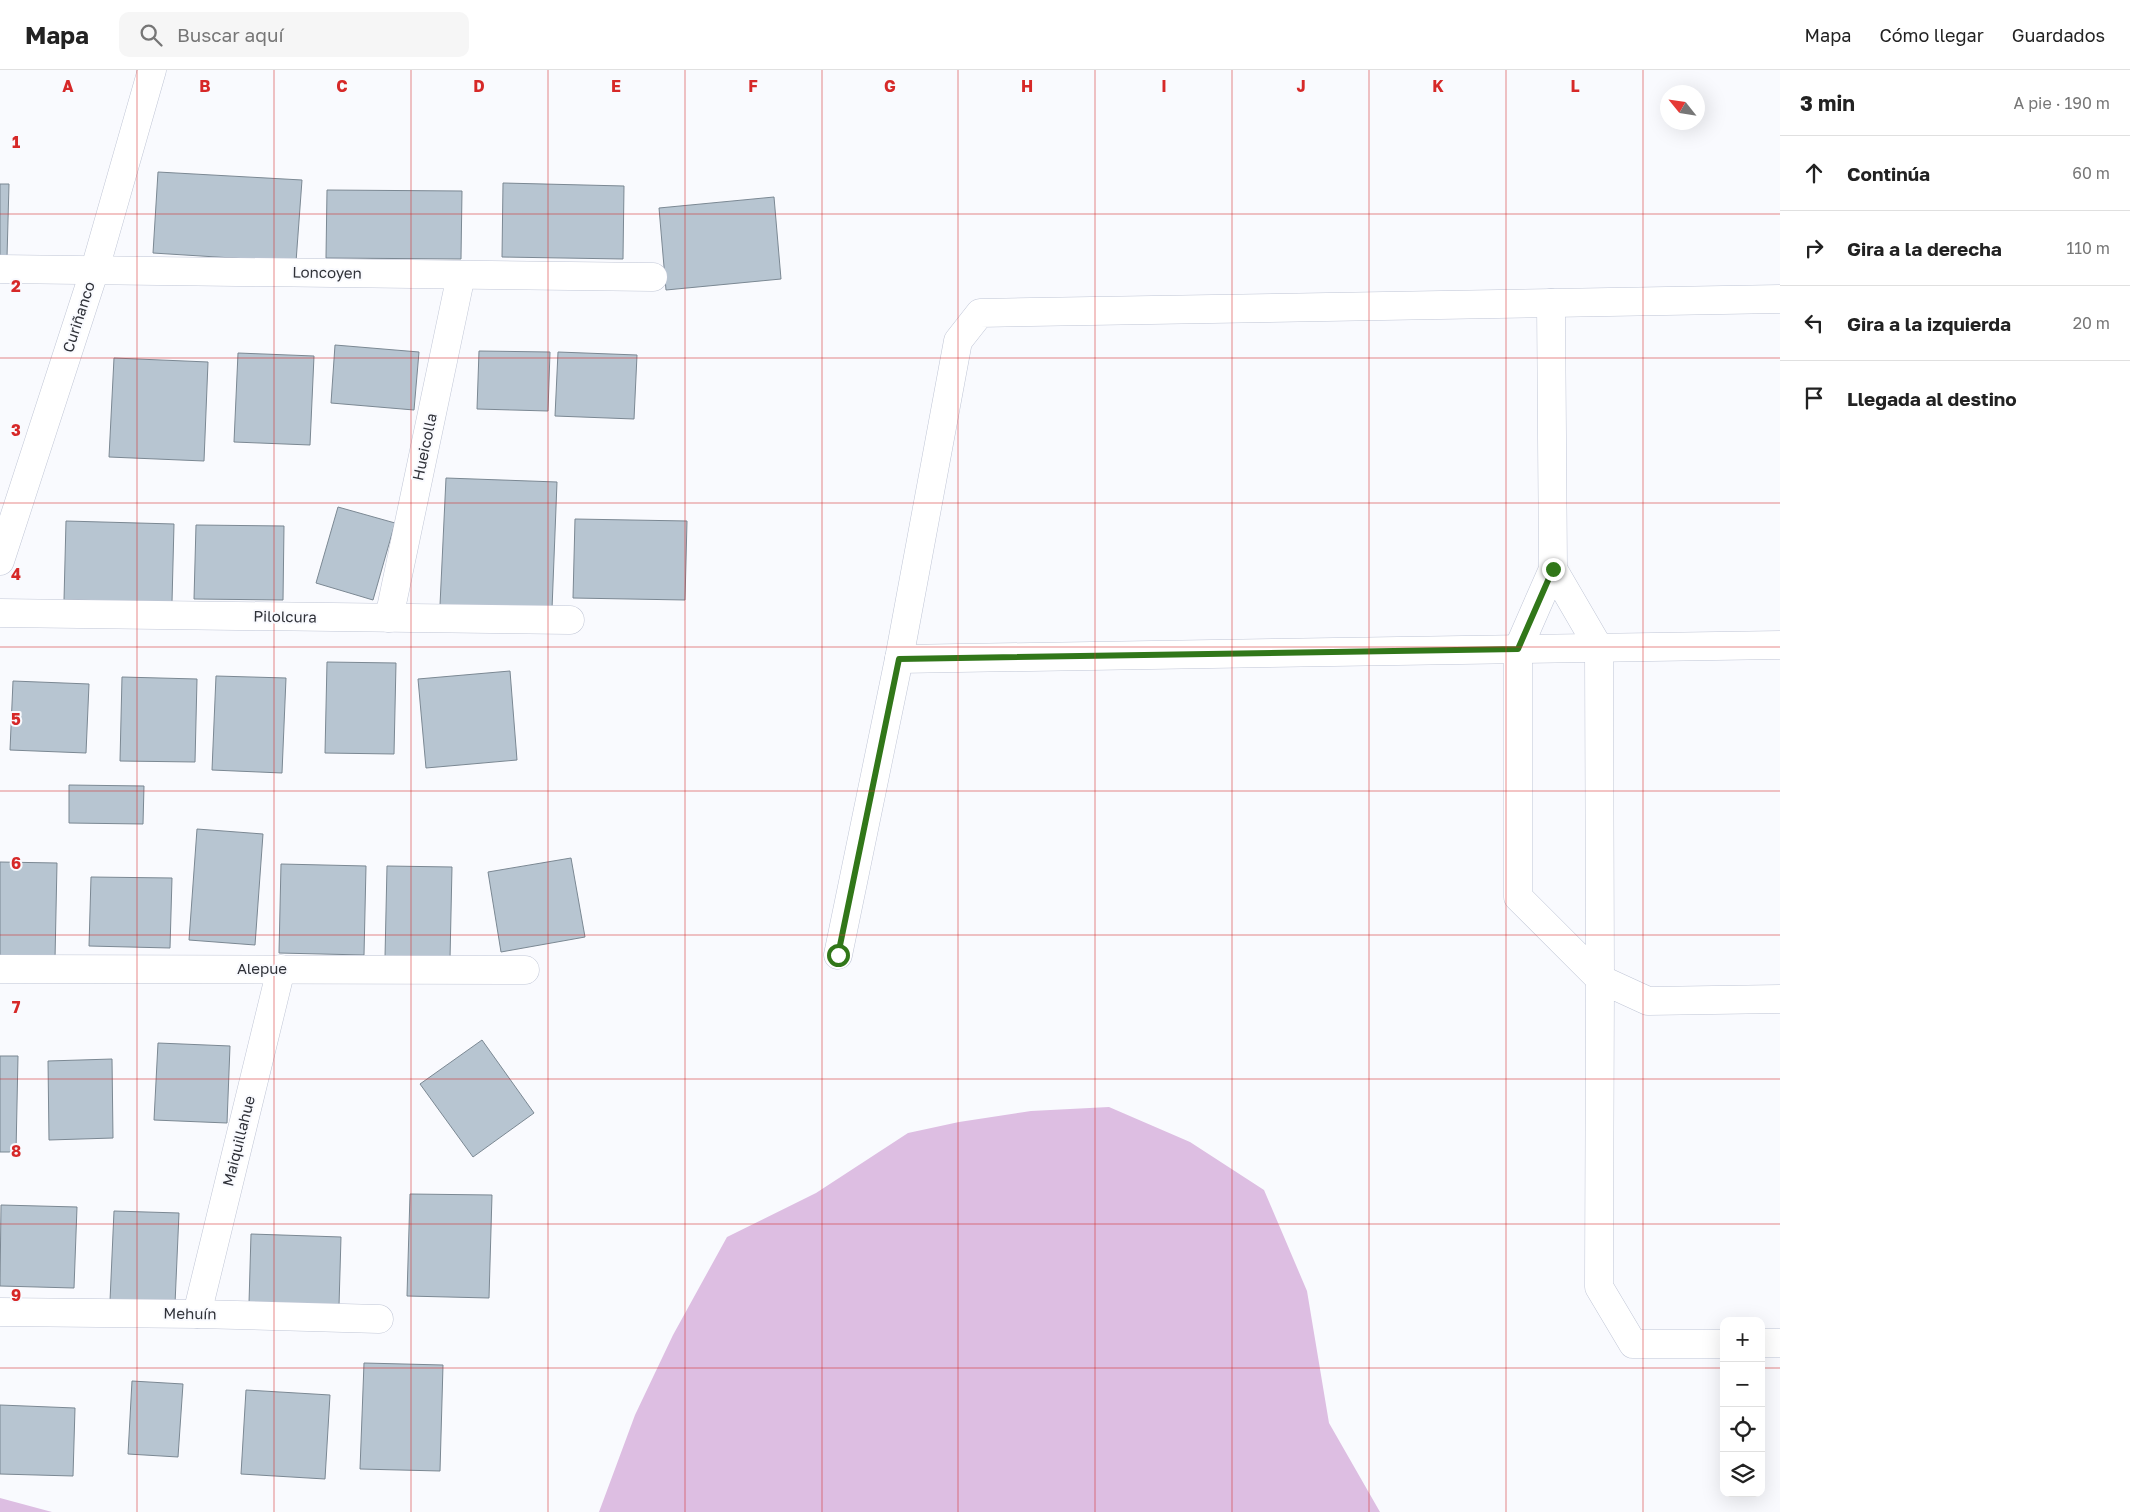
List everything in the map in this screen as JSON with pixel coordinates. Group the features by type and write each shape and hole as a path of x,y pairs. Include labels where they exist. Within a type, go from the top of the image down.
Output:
{"street":[{"name":"Curiñanco","path":"0,561 95,269 152,70"},
{"name":"Loncoyen","path":"0,269 653,277"},
{"name":"Hueicolla","path":"389,618 461,275"},
{"path":"838,955 899,659 958,342 980,313 1780,299"},
{"path":"1551,303 1553,569 1518,649 1518,897 1600,979 1648,1001 1780,999"},
{"path":"1553,569 1599,648 1599,1287 1633,1344 1720,1344"},
{"name":"Pilolcura","path":"0,613 570,620"},
{"path":"899,659 1780,645"},
{"name":"Alepue","path":"0,969 525,970"},
{"name":"Maiquillahue","path":"197,1314 281,969"},
{"name":"Mehuín","path":"0,1312 379,1318"},
{"path":"1765,1343 1780,1343"}],"shaded area":[{"path":"1109,1107 1190,1142 1264,1190 1307,1291 1329,1423 1380,1512 599,1512 635,1415 673,1335 727,1237 816,1193 908,1133 959,1122 1031,1111"},
{"path":"0,1498 52,1512 0,1512"}],"building":[{"path":"158,172 302,180 296,262 153,253"},
{"path":"503,183 624,186 623,259 502,257"},
{"path":"0,184 9,184 7,258 0,258"},
{"path":"327,190 462,191 461,259 326,258"},
{"path":"774,197 781,279 666,290 659,208"},
{"path":"335,345 419,352 414,410 331,403"},
{"path":"479,351 550,352 548,411 477,409"},
{"path":"558,352 637,355 634,419 555,416"},
{"path":"238,353 314,356 310,445 234,442"},
{"path":"114,358 208,362 204,461 109,457"},
{"path":"446,478 557,482 552,609 440,605"},
{"path":"338,507 395,523 373,600 316,583"},
{"path":"575,519 687,521 685,600 573,598"},
{"path":"66,521 174,524 172,602 64,600"},
{"path":"196,525 284,526 283,600 194,599"},
{"path":"327,662 396,663 394,754 325,753"},
{"path":"510,671 517,760 426,768 418,679"},
{"path":"216,676 286,678 282,773 212,770"},
{"path":"122,677 197,679 195,762 120,761"},
{"path":"13,681 89,684 86,753 10,750"},
{"path":"69,785 144,786 143,824 69,823"},
{"path":"197,829 263,834 255,945 189,940"},
{"path":"571,858 585,937 501,952 488,872"},
{"path":"0,862 57,863 55,959 0,958"},
{"path":"281,864 366,866 364,955 279,953"},
{"path":"387,866 452,867 450,959 385,957"},
{"path":"91,877 172,878 170,948 89,946"},
{"path":"482,1040 534,1113 473,1157 420,1084"},
{"path":"158,1043 230,1046 227,1123 154,1120"},
{"path":"0,1056 18,1056 16,1152 0,1152"},
{"path":"112,1059 113,1138 49,1140 48,1061"},
{"path":"410,1194 492,1195 489,1298 407,1296"},
{"path":"1,1205 77,1207 74,1288 0,1286"},
{"path":"114,1211 179,1213 175,1304 110,1301"},
{"path":"251,1234 341,1237 339,1306 249,1303"},
{"path":"364,1363 443,1365 440,1471 360,1469"},
{"path":"132,1381 183,1384 178,1457 128,1454"},
{"path":"246,1390 330,1395 325,1479 241,1474"},
{"path":"0,1405 75,1408 73,1476 0,1474"}],"route":[{"path":"838,955 899,659 1518,649 1553,569"}]}
